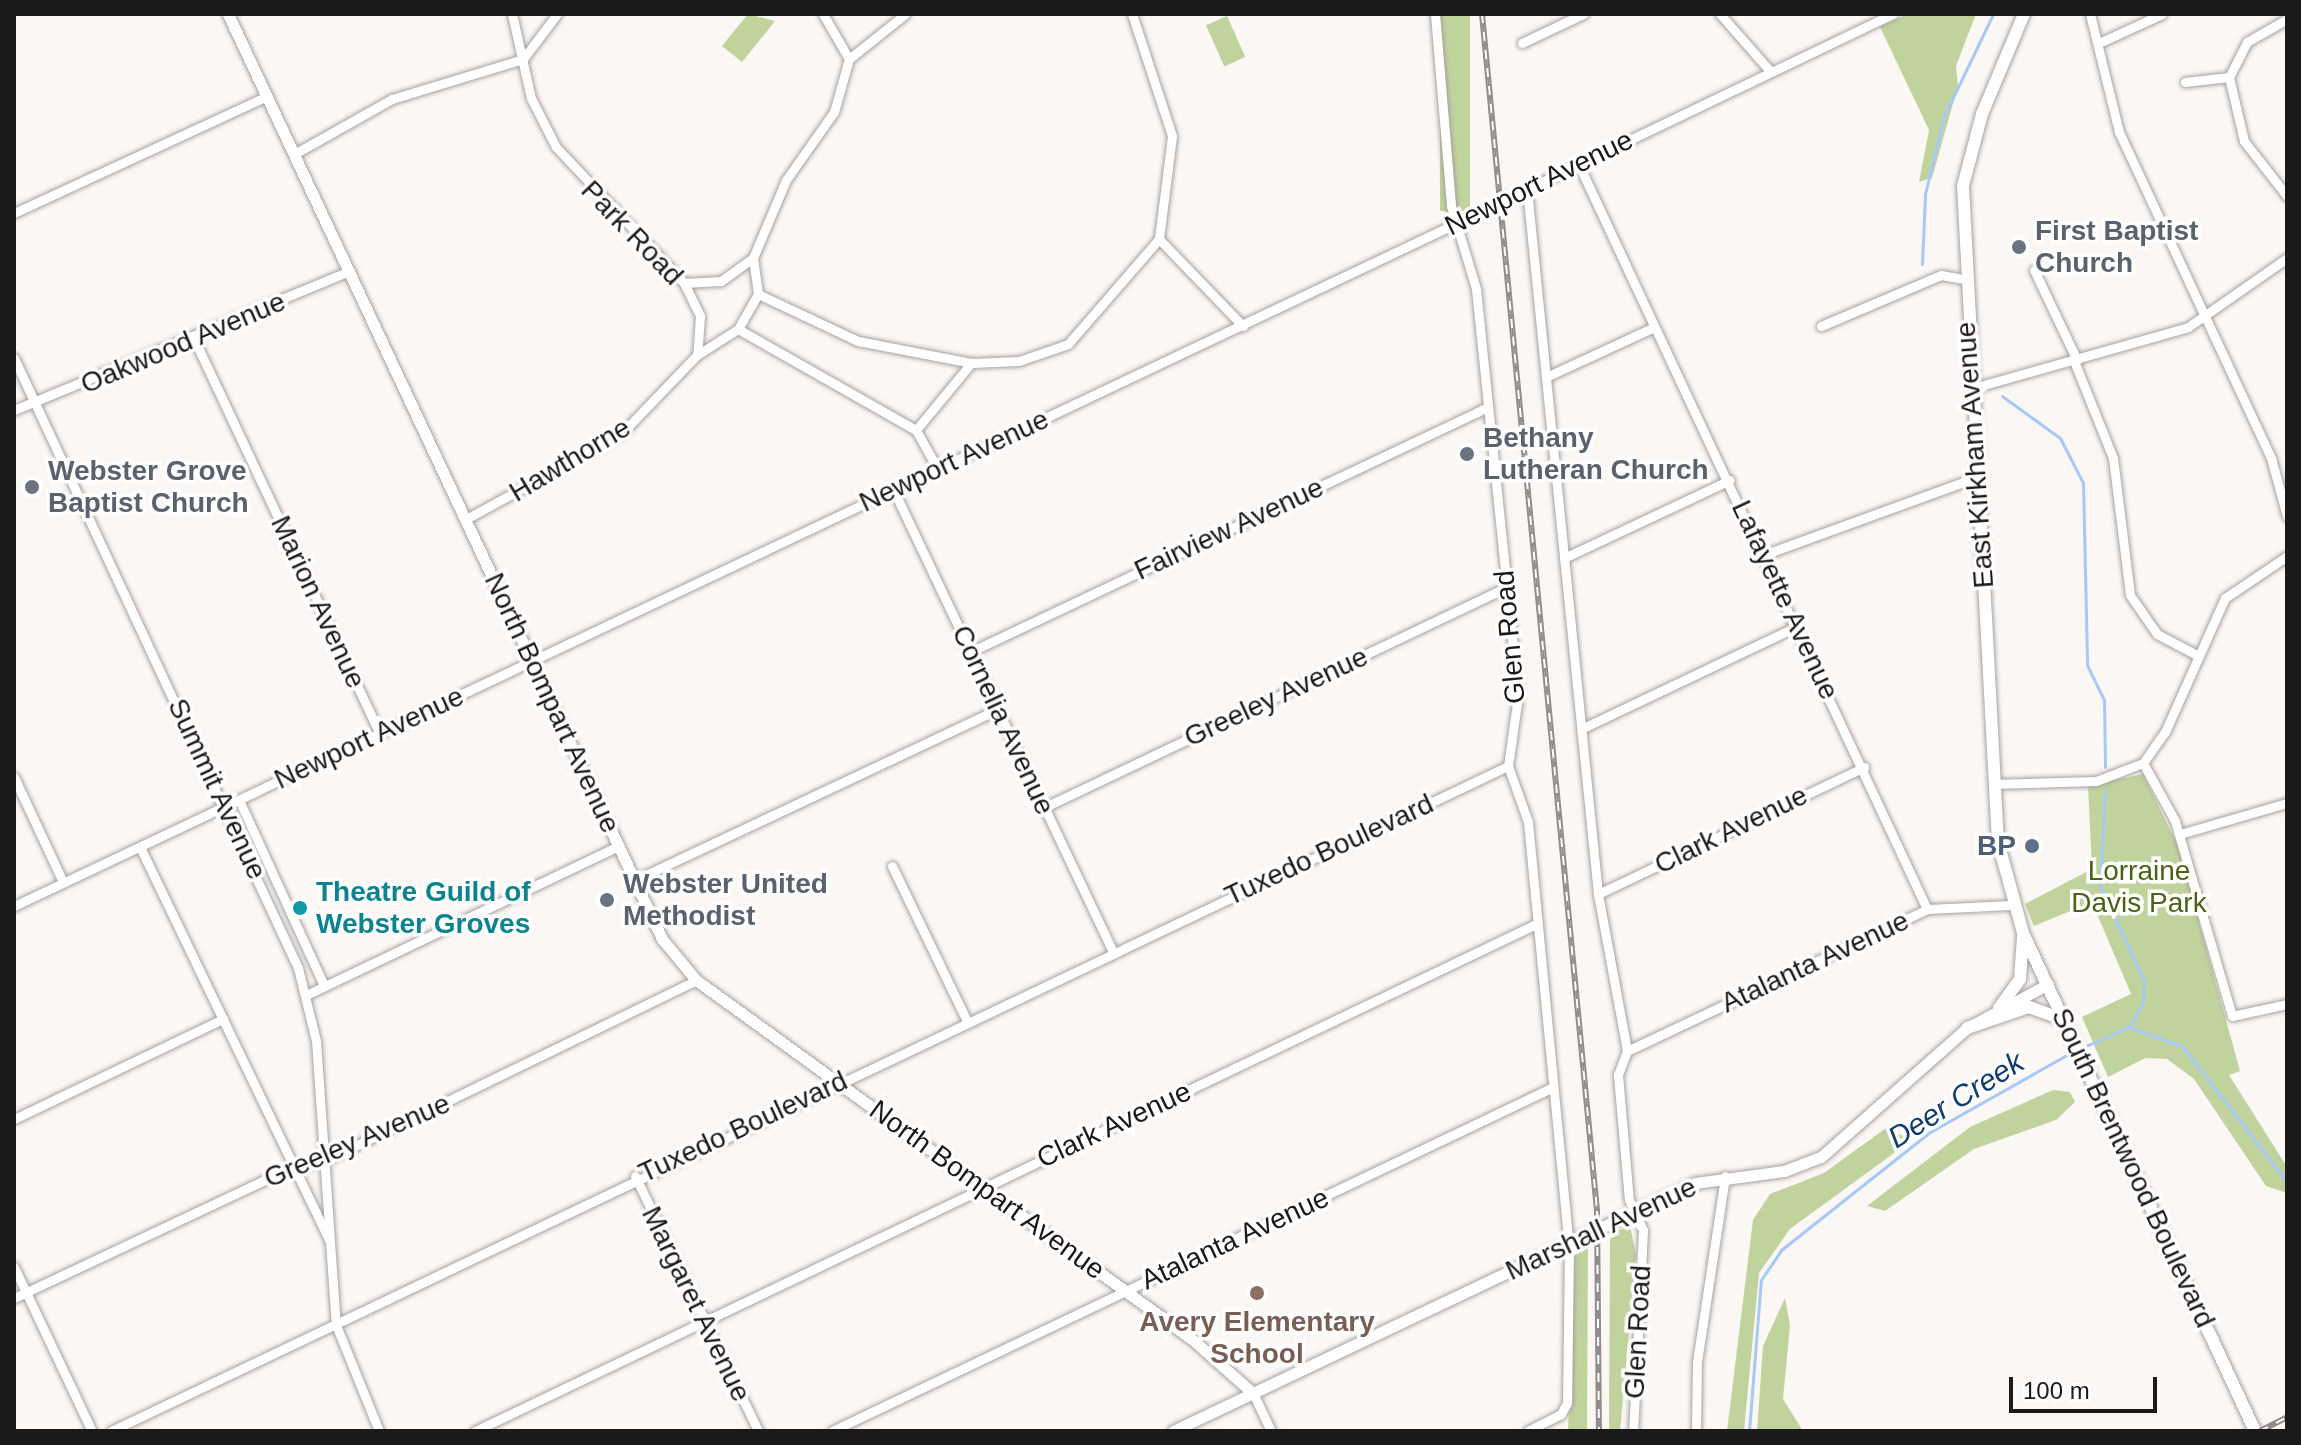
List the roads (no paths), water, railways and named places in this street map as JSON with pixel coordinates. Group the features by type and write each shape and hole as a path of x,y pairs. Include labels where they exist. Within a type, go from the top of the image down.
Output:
{"main road":[{"name":"East Kirkham Avenue","path":"2011,905 1993,784 1973,388 1963,279 1963,186 1982,114 2024,14"},
{"name":"South Brentwood Boulevard","path":"2011,905 2255,1431"},
{"path":"1999,1008 2020,979 2023,933"},
{"path":"1967,1028 2029,1007 2064,1020"}],"street":[{"name":"North Bompart Avenue","path":"228,14 468,518 662,939 696,980 1126,1291 1253,1393 1271,1431"},
{"name":"Park Road","path":"512,14 531,98 570,168 684,283 700,316 697,355"},
{"path":"296,153 392,99 523,59 557,14"},
{"path":"823,14 849,59"},
{"path":"697,355 738,329 758,294 753,258 786,180 834,112 849,59 905,14"},
{"path":"758,294 858,341 971,363 1019,361 1068,344 1159,239 1172,136 1132,14"},
{"name":"Glen Road","path":"1435,14 1456,224 1476,289 1518,696 1508,766 1528,822 1551,1088 1569,1244 1567,1403 1528,1431"},
{"path":"1522,43 1583,14"},
{"path":"1720,14 1770,71"},
{"path":"2090,14 2119,132 2271,458 2287,516"},
{"path":"2099,43 2162,14"},
{"name":"Newport Avenue","path":"14,906 1243,326 1890,15"},
{"path":"2287,19 2247,42 2229,77 2244,141 2287,196"},
{"path":"2185,82 2229,77"},
{"path":"14,213 267,96"},
{"name":"Lafayette Avenue","path":"1578,163 1730,480 1927,909"},
{"name":"Glen Road","path":"1527,189 1598,894 1627,1051 1618,1075 1634,1213 1643,1240 1633,1431"},
{"path":"1159,239 1243,326"},
{"path":"684,283 721,281 753,258"},
{"path":"1973,388 2075,361 2207,318 2287,258"},
{"path":"2034,270 2075,361 2113,458 2130,595 2157,634 2197,655"},
{"name":"Oakwood Avenue","path":"14,410 36,405 195,341 350,271"},
{"path":"1821,326 1941,275 1963,279"},
{"path":"1546,377 1654,327"},
{"path":"738,329 916,430 937,468"},
{"name":"Marion Avenue","path":"195,341 379,732"},
{"name":"Hawthorne","path":"468,518 621,434 697,355"},
{"name":"Summit Avenue","path":"14,358 226,806 306,995 326,1160 336,1325 379,1431"},
{"path":"916,430 971,363"},
{"name":"Fairview Avenue","path":"970,652 1488,407"},
{"path":"1763,555 1977,477"},
{"path":"1564,558 1730,480"},
{"name":"Cornelia Avenue","path":"893,489 1113,952"},
{"path":"1993,784 2096,781 2143,763 2165,732 2225,598 2287,556"},
{"name":"Greeley Avenue","path":"1045,807 1507,587"},
{"path":"1583,728 1796,627"},
{"path":"635,880 997,710"},
{"path":"2143,763 2180,834 2232,1016 2287,1004"},
{"name":"Tuxedo Boulevard","path":"111,1431 336,1325 635,1176 1508,766"},
{"name":"Clark Avenue","path":"1598,894 1864,767"},
{"path":"14,777 63,882"},
{"path":"239,800 324,986"},
{"path":"2180,834 2287,803"},
{"path":"306,995 618,846"},
{"name":"Summit Avenue","path":"140,847 290,1168 331,1244"},
{"path":"892,866 967,1021"},
{"name":"Atalanta Avenue","path":"1627,1051 1927,909 2011,905"},
{"name":"Clark Avenue","path":"475,1431 1538,923"},
{"name":"Greeley Avenue","path":"14,1298 290,1168 326,1160 696,980"},
{"name":"Marshall Avenue","path":"1173,1431 1634,1213 1725,1176 1784,1171 1821,1157 1967,1028 2048,984"},
{"path":"14,1119 223,1019"},
{"name":"Atalanta Avenue","path":"832,1431 1551,1088"},
{"name":"Margaret Avenue","path":"635,1176 758,1431"},
{"path":"1696,1431 1697,1362 1725,1176"},
{"path":"14,1267 92,1431"}],"waterway":[{"path":"1922,264 1925,194 1944,116 1993,14"},
{"path":"2002,396 2060,438 2083,483 2087,665 2104,700 2105,767"},
{"path":"2105,791 2100,886 2144,981 2143,1003 2129,1027"},
{"name":"Deer Creek","path":"2079,1049 2129,1027 2182,1046 2287,1182"},
{"name":"Deer Creek","path":"1749,1431 1761,1280 1781,1250 1930,1132 2072,1052"}],"railway":[{"path":"1482,14 1597,1211 1599,1431"},
{"path":"2260,1431 2287,1417"}],"place":[{"name":"First Baptist Church","path":"2019,247"},
{"name":"Bethany Lutheran Church","path":"1467,454"},
{"name":"Webster Grove Baptist Church","path":"32,487"},
{"name":"BP","path":"2032,846"},
{"name":"Webster United Methodist","path":"607,900"},
{"name":"Theatre Guild of Webster Groves","path":"300,908"},
{"name":"Avery Elementary School","path":"1257,1293"}],"park label":[{"name":"Lorraine Davis Park","path":"2139,887"}]}
